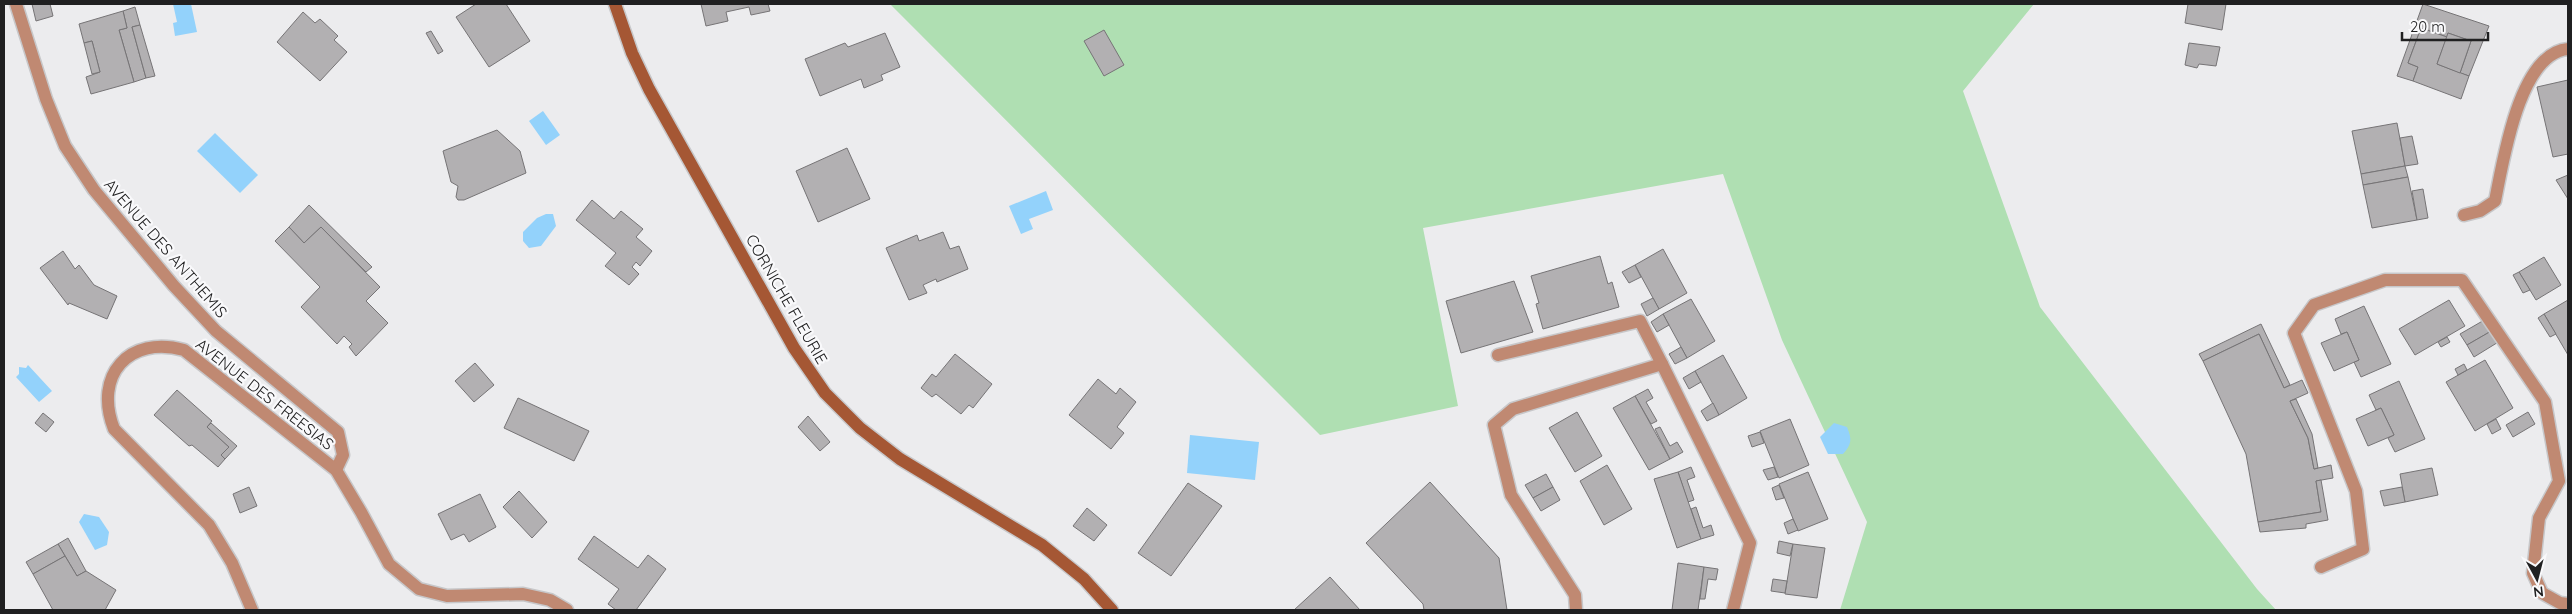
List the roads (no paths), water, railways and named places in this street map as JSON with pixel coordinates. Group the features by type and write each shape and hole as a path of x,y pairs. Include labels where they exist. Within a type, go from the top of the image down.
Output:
{"main road":[{"name":"CORNICHE FLEURIE","path":"615,4 632,53 654,96 794,348 825,393 860,428 900,459 1042,545 1084,579 1112,610"}],"street":[{"name":"AVENUE DES ANTHEMIS","path":"16,4 52,115 65,146 94,190 174,286 216,331 338,432 343,454 336,470"},
{"path":"2464,215 2480,211 2495,201 2511,126 2528,87 2540,64 2561,50 2568,49"},
{"path":"2322,567 2364,549 2356,491 2294,333 2314,305 2384,280 2462,280 2545,402 2560,480 2539,518 2533,573 2542,594 2560,603 2568,604"},
{"path":"1498,355 1640,321 1750,543 1733,610"},
{"name":"AVENUE DES FREESIAS","path":"252,610 232,563 209,525 114,429 107,413 106,393 111,377 121,364 136,352 151,346 168,346 184,350 336,470 362,512 389,564 419,589 447,596 522,594 550,600 567,610"},
{"path":"1576,610 1575,595 1511,495 1494,426 1513,409 1662,364"}],"water":[{"path":"173,4 191,4 197,32 175,36 173,23 177,22"},
{"path":"543,111 560,135 546,145 529,121"},
{"path":"215,133 258,175 240,193 197,151"},
{"path":"1046,191 1053,210 1029,219 1033,229 1021,234 1009,206"},
{"path":"546,214 553,214 556,226 541,246 529,248 523,241 523,232 537,218"},
{"path":"28,365 52,391 39,402 16,377 19,374 19,367 26,368"},
{"path":"1834,423 1847,427 1850,435 1850,444 1843,454 1828,454 1820,437"},
{"path":"1190,435 1259,442 1255,480 1187,473"},
{"path":"84,514 99,517 109,532 107,545 95,550 79,522"}]}
